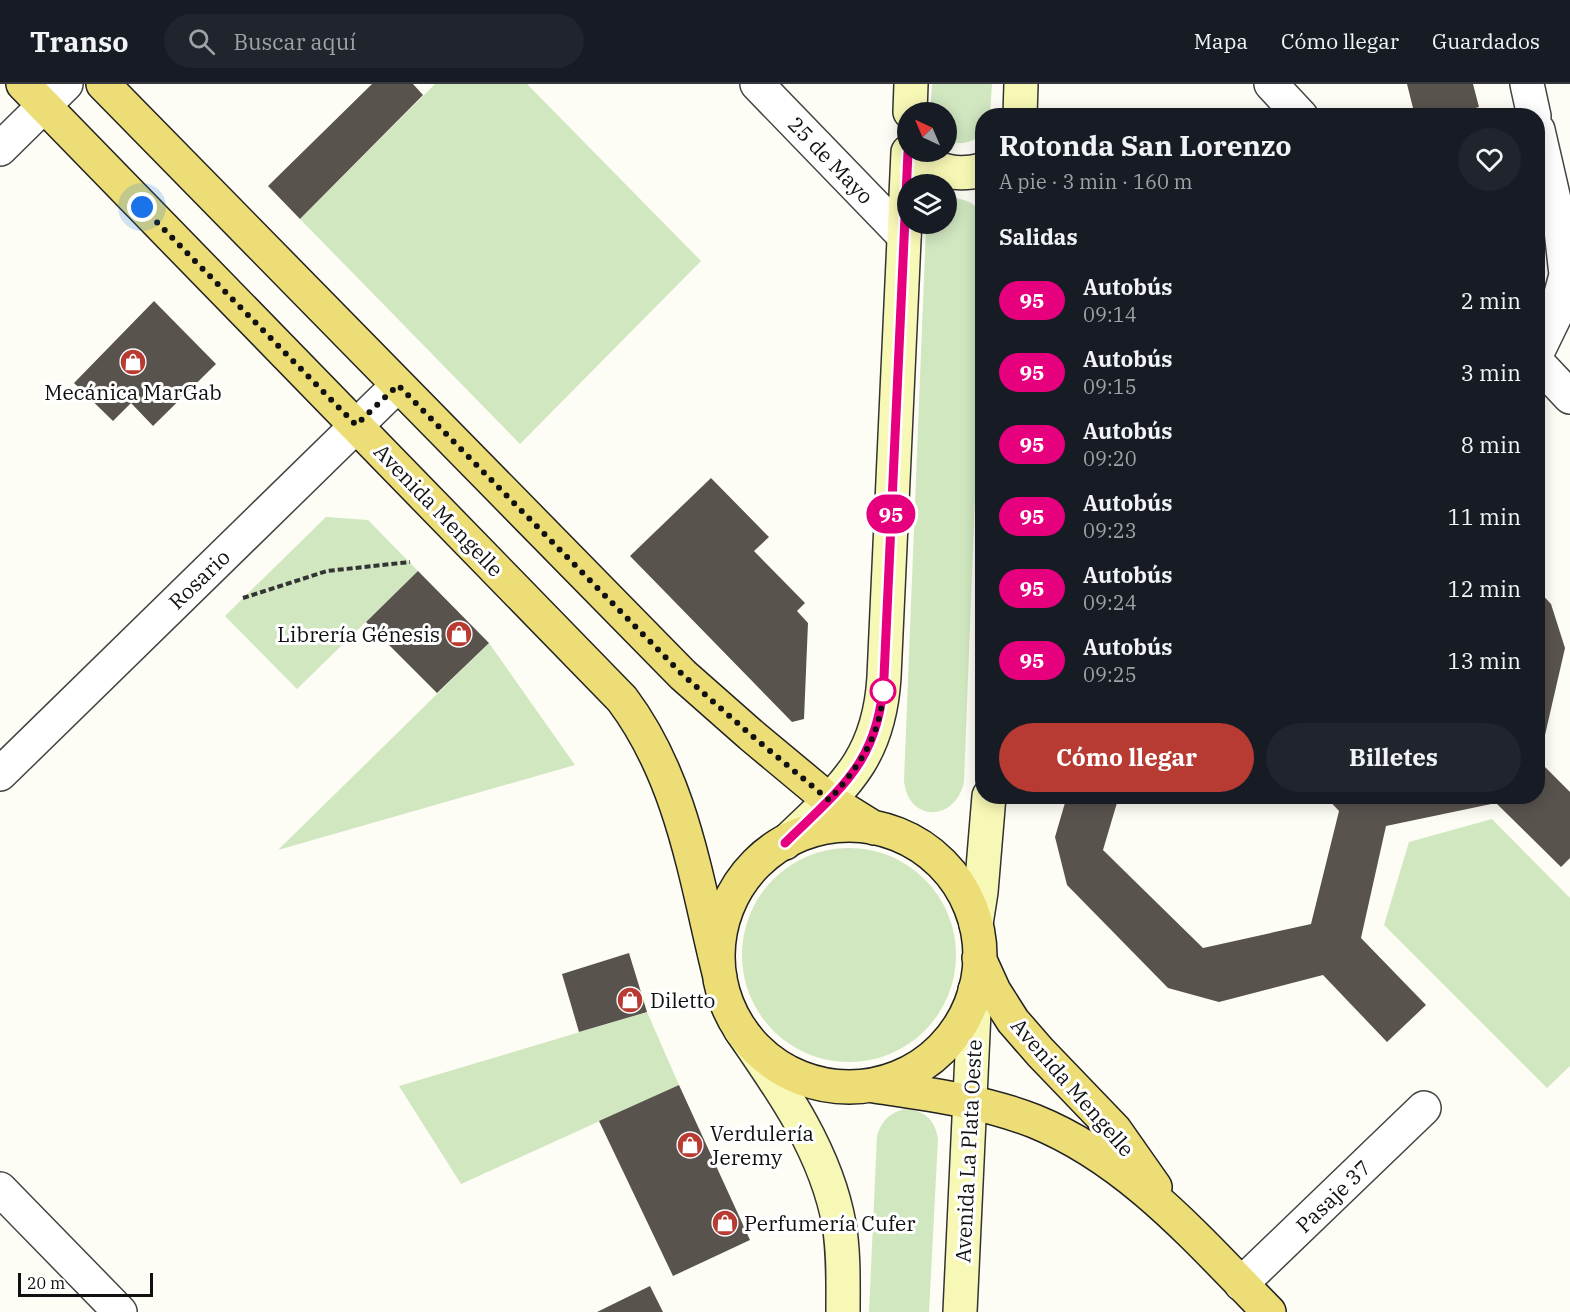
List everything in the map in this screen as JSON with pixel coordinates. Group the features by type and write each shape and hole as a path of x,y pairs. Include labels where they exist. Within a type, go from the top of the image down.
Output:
{"main road":[{"path":"102,84 683,675 829,800 874,828"},
{"path":"910,102 911,84"},
{"path":"1020,108 1021,84"},
{"name":"Avenida Mengelle","path":"44,91 356,425 606,681 637,719 661,762 678,807 720,977"},
{"path":"843,1312 843,1270 839,1224 829,1183 814,1148 792,1107 740,1029 727,1004 720,977 718,946 724,917 739,886 754,866 785,843 829,800 860,764 871,744 879,721 883,697 908,162"},
{"path":"930,162 946,172 975,172"},
{"path":"740,1029 766,1058 803,1078 838,1086 867,1085 899,1077 937,1052 948,1041 961,1021 977,974 976,924 988,804"},
{"path":"785,843 813,830 858,826 874,828 908,840 938,860 961,890 976,924"},
{"name":"Avenida Mengelle","path":"977,974 994,991 1013,1021 1040,1052 1115,1130 1172,1213"},
{"name":"Avenida La Plata Oeste","path":"960,1312 977,974"},
{"name":"Avenida Mengelle","path":"867,1085 1002,1110 1034,1121 1070,1138 1118,1169 1172,1213 1269,1312"}],"street":[{"name":"25 de Mayo","path":"757,84 904,236"},
{"path":"1270,84 1293,108"},
{"path":"1527,84 1532,108"},
{"path":"0,149 44,91"},
{"path":"1545,160 1561,230 1566,275 1555,316 1545,337"},
{"path":"1545,370 1570,397"},
{"name":"Rosario","path":"0,774 398,385"},
{"name":"Pasaje 37","path":"1241,1284 1424,1108"},
{"path":"0,1189 120,1312"}],"path":[{"path":"243,598 327,571 410,562"}],"green space":[{"path":"435,84 527,84 701,261 520,444 300,219"},
{"path":"932,84 992,84 990,108 975,108 975,139 957,143 957,102 931,102"},
{"path":"957,199 975,206 975,498 964,782 959,795 951,805 932,812 922,810 913,804 907,794 904,780 926,234 957,234"},
{"path":"326,517 368,520 418,571 297,689 225,616"},
{"path":"489,643 575,765 278,850"},
{"path":"1492,819 1570,898 1570,1066 1547,1088 1384,925 1409,842"},
{"path":"838,848 860,848 890,856 909,866 925,879 938,895 948,914 956,944 956,966 948,996 938,1015 925,1031 909,1044 880,1058 860,1062 838,1062 818,1058 798,1049 781,1038 766,1023 746,986 742,966 742,944 746,924 755,904 766,887 781,872 818,852"},
{"path":"647,1012 679,1085 461,1184 399,1086"},
{"path":"904,1109 917,1111 927,1117 934,1126 938,1139 929,1312 869,1312 877,1136 886,1119"}],"building":[{"path":"372,84 413,84 423,95 300,219 268,186"},
{"path":"1407,84 1473,84 1479,107 1476,108 1413,108"},
{"name":"Mecánica MarGab","path":"154,301 216,364 153,426 131,403 113,421 74,383"},
{"path":"711,478 769,537 754,551 805,603 797,611 808,623 804,719 792,722 630,556"},
{"path":"418,571 489,643 437,693 366,622"},
{"path":"1545,598 1551,604 1565,648 1545,735"},
{"path":"1545,767 1570,792 1570,858 1561,867 1497,804 1545,804"},
{"path":"1065,804 1117,804 1103,850 1203,948 1311,924 1339,811 1332,804 1491,804 1386,826 1361,938 1426,1005 1387,1042 1323,975 1219,1002 1168,988 1067,885 1055,837"},
{"path":"629,953 647,1012 579,1032 562,974"},
{"path":"679,1085 750,1240 673,1276 599,1121"},
{"path":"650,1286 663,1312 597,1312"}],"bus line":[{"name":"95","path":"785,843 847,781 871,744 879,721 883,697 908,162"}],"place":[{"name":"Mecánica MarGab","path":"133,362"},
{"name":"Librería Génesis","path":"459,634"},
{"name":"Diletto","path":"630,1000"},
{"name":"Verdulería Jeremy","path":"690,1145"},
{"name":"Perfumería Cufer","path":"725,1223"}],"route":[{"path":"142,207 356,425 398,385 683,675 829,800 860,764 871,744 879,721 883,691"}]}
